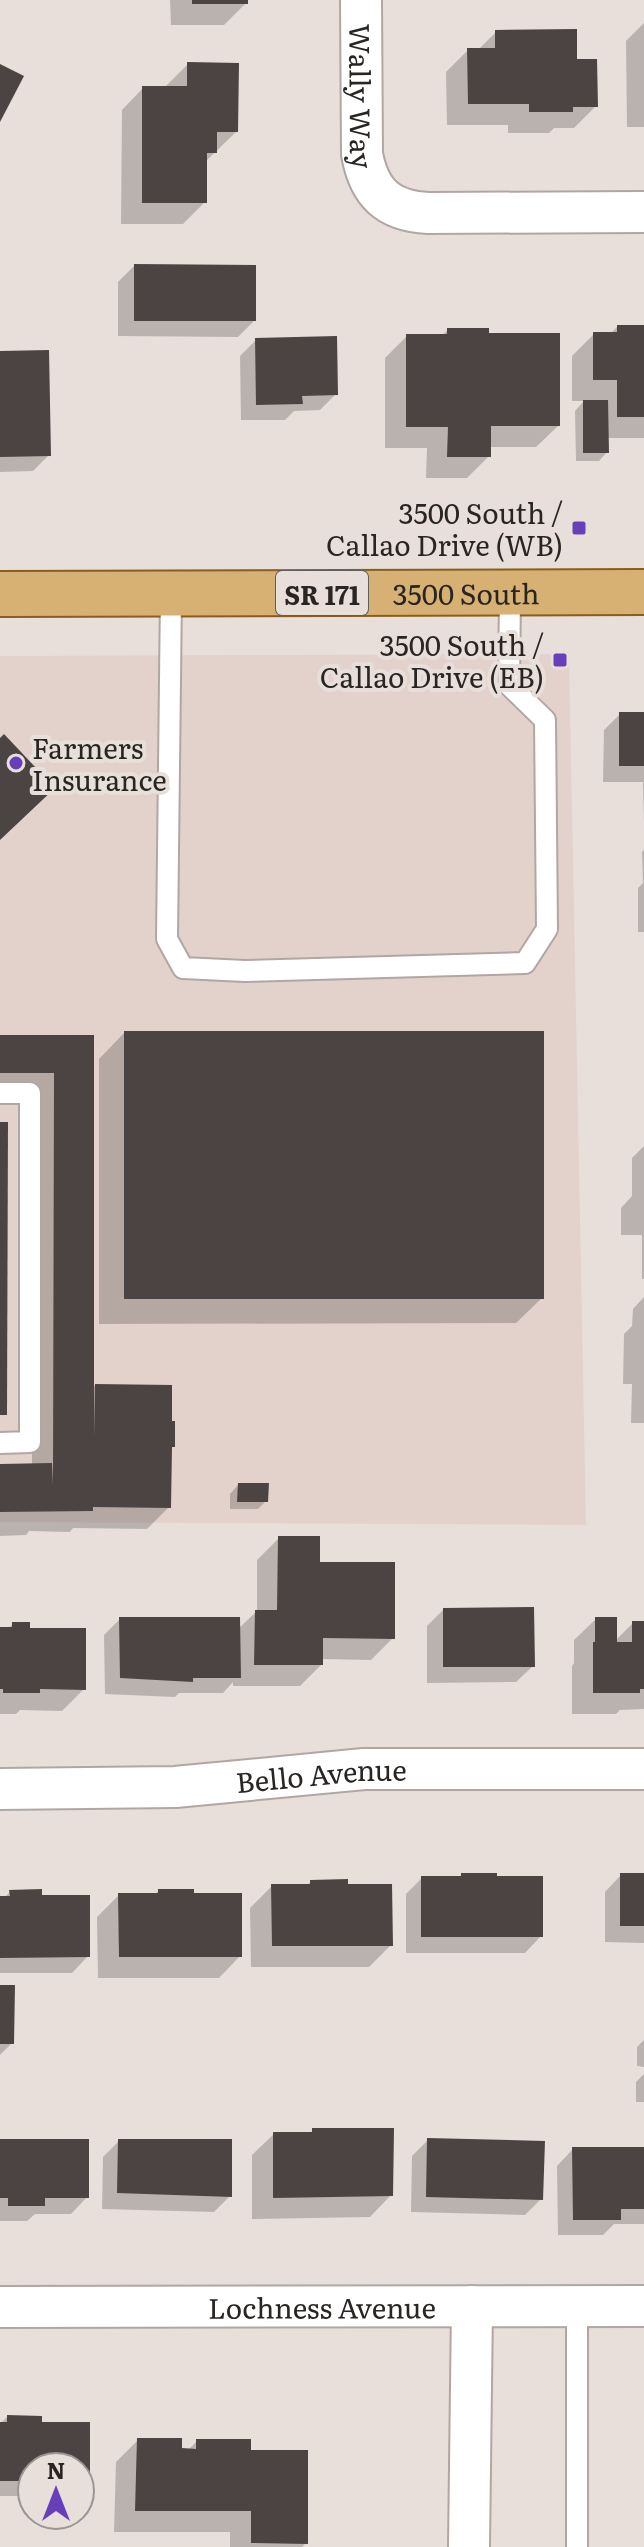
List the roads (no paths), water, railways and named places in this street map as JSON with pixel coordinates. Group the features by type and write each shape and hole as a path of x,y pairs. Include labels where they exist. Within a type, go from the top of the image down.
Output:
{"main road":[{"name":"3500 South","path":"0,594 644,592"}],"street":[{"name":"Wally Way","path":"361,0 362,154 368,178 385,200 413,212 644,212"},
{"name":"Bello Avenue","path":"0,1789 175,1787 364,1769 644,1769"},
{"path":"469,2547 472,2306"},
{"name":"Lochness Avenue","path":"0,2307 644,2306"}],"lane":[{"path":"171,594 167,939 183,968 245,971 525,963 547,929 545,720 509,685 510,593"},
{"path":"0,1093 30,1093 30,1442 0,1443"},
{"path":"577,2306 577,2547"}],"place":[{"name":"3500 South / Callao Drive (WB)","path":"579,528"},
{"name":"3500 South / Callao Drive (EB)","path":"560,660"},
{"name":"Farmers Insurance","path":"16,763"}]}
